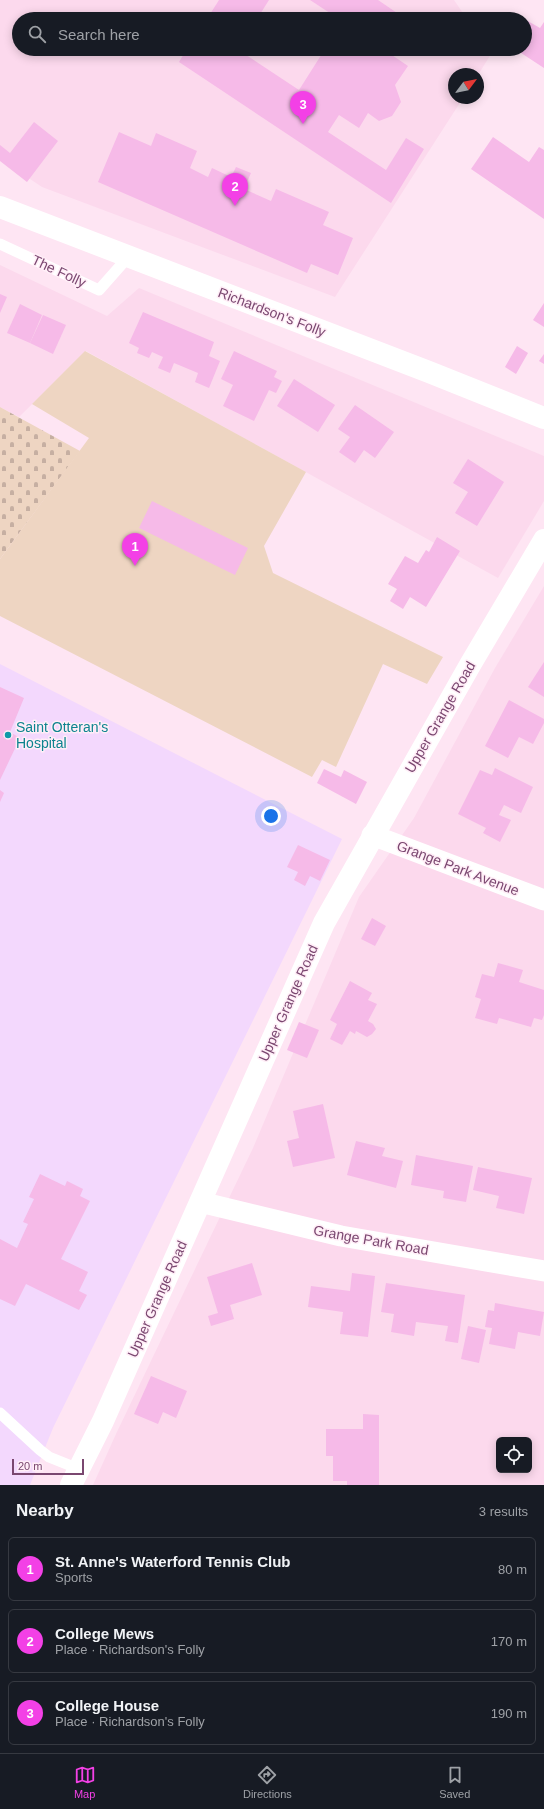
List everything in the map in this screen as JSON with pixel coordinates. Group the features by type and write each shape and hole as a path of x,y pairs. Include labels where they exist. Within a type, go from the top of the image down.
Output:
{"street":[{"name":"Richardson's Folly","path":"0,207 544,418"},
{"name":"Upper Grange Road","path":"75,1477 103,1421 324,923 470,665 544,540"},
{"name":"Grange Park Avenue","path":"372,836 544,900"},
{"name":"Grange Park Road","path":"200,1202 341,1236 544,1271"}],"lane":[{"name":"The Folly","path":"0,244 99,290 129,256"},
{"path":"0,1413 40,1450 75,1477"}],"shaded area":[{"path":"0,0 454,0 462,12 12,12 12,56 490,56 482,68 448,68 448,104 459,104 335,297 42,187 0,159"},
{"path":"0,265 107,316 139,288 544,456 544,501 498,578 86,351 19,417 0,407"},
{"path":"544,586 544,1485 93,1485 253,1148 359,897 414,818 495,668"},
{"path":"0,664 342,839 53,1428 30,1485 0,1485"}],"green space":[{"path":"85,351 306,472 264,546 273,573 443,657 427,684 383,664 336,767 322,760 312,777 0,616 0,559 89,438 32,404"},
{"path":"0,407 80,451 0,559"}],"building":[{"path":"219,0 269,0 261,12 211,12"},
{"path":"310,0 378,0 396,12 328,12"},
{"path":"544,22 544,68 526,56 532,56 532,23 540,28"},
{"path":"183,56 248,56 299,90 321,56 393,56 408,66 395,85 401,102 392,116 379,121 368,113 359,128 339,115 328,132 386,170 406,138 424,149 391,203 179,62"},
{"path":"34,122 58,141 27,182 0,161 0,145 10,153"},
{"path":"119,132 151,146 156,133 197,151 190,168 208,177 212,168 231,177 236,167 251,173 244,189 271,201 276,189 329,212 323,225 353,238 338,275 311,264 307,273 98,182"},
{"path":"493,137 529,162 539,147 544,150 544,219 471,169"},
{"path":"0,294 7,297 0,313"},
{"path":"544,303 544,327 533,320"},
{"path":"20,304 42,315 30,343 7,333"},
{"path":"143,312 214,342 209,356 220,361 209,388 195,382 198,373 174,363 170,373 158,368 163,357 152,352 149,358 137,353 139,348 129,343"},
{"path":"43,315 66,325 53,354 30,343"},
{"path":"517,346 528,353 516,374 505,367"},
{"path":"234,351 277,371 274,377 282,381 276,393 269,390 254,421 223,406 233,385 221,379"},
{"path":"544,354 544,364 539,361"},
{"path":"294,379 335,405 318,432 277,406"},
{"path":"355,405 394,432 375,458 364,450 355,463 339,452 350,437 338,429"},
{"path":"468,459 504,482 477,526 455,513 468,492 453,483"},
{"path":"152,501 248,548 235,575 139,528"},
{"path":"437,537 460,551 426,607 410,597 403,609 390,601 397,589 388,584 405,556 418,563 426,550 429,552"},
{"path":"544,662 544,697 528,687"},
{"name":"Saint Otteran's Hospital","path":"0,687 24,698 10,732 20,738 0,780"},
{"path":"509,700 544,719 544,723 533,744 519,737 508,758 485,746"},
{"path":"495,768 533,787 521,813 504,805 499,815 511,820 500,842 483,833 486,828 458,814 480,770 492,775"},
{"path":"324,769 341,777 344,770 367,782 356,804 317,783"},
{"name":"Saint Otteran's Hospital","path":"0,790 4,793 0,802"},
{"path":"298,845 330,860 320,881 310,876 305,886 294,880 298,872 287,867"},
{"path":"372,918 386,926 375,946 361,939"},
{"path":"498,963 523,970 519,982 544,990 544,1015 542,1020 534,1018 531,1027 499,1018 497,1024 475,1018 481,999 475,997 482,974 494,977"},
{"path":"350,981 372,993 368,1000 377,1004 368,1021 373,1024 376,1029 367,1037 356,1031 355,1034 350,1031 342,1045 330,1039 337,1024 330,1020"},
{"path":"299,1022 319,1030 307,1058 287,1050"},
{"path":"323,1104 335,1158 293,1167 287,1141 299,1138 293,1111"},
{"path":"356,1141 385,1148 382,1156 403,1161 396,1188 347,1175"},
{"path":"416,1155 473,1166 466,1202 443,1198 444,1191 411,1185"},
{"path":"478,1167 532,1178 524,1214 496,1208 499,1196 473,1190"},
{"path":"40,1174 65,1186 67,1181 83,1189 80,1196 90,1201 61,1259 88,1272 79,1291 87,1295 79,1310 26,1284 15,1306 0,1299 0,1239 17,1248 28,1224 23,1222 34,1199 29,1197"},
{"path":"252,1263 262,1295 230,1305 234,1319 211,1326 208,1316 218,1313 207,1277"},
{"path":"352,1273 375,1276 368,1337 340,1334 343,1312 308,1307 311,1286 350,1291"},
{"path":"386,1283 465,1295 458,1343 445,1341 448,1326 416,1322 414,1336 391,1332 394,1314 381,1312"},
{"path":"495,1303 544,1312 540,1336 518,1332 515,1349 489,1344 492,1328 485,1327 488,1310 494,1311"},
{"path":"468,1326 486,1330 479,1363 461,1359"},
{"path":"151,1376 187,1391 176,1418 163,1412 158,1424 134,1414"},
{"path":"363,1414 379,1415 379,1485 347,1485 347,1481 333,1481 333,1456 326,1456 326,1429 363,1429"}],"place":[{"name":"College House","path":"303,124"},
{"name":"College Mews","path":"235,206"},
{"name":"St. Anne's Waterford Tennis Club","path":"135,566"},
{"name":"Saint Otteran's Hospital","path":"8,735"}]}
